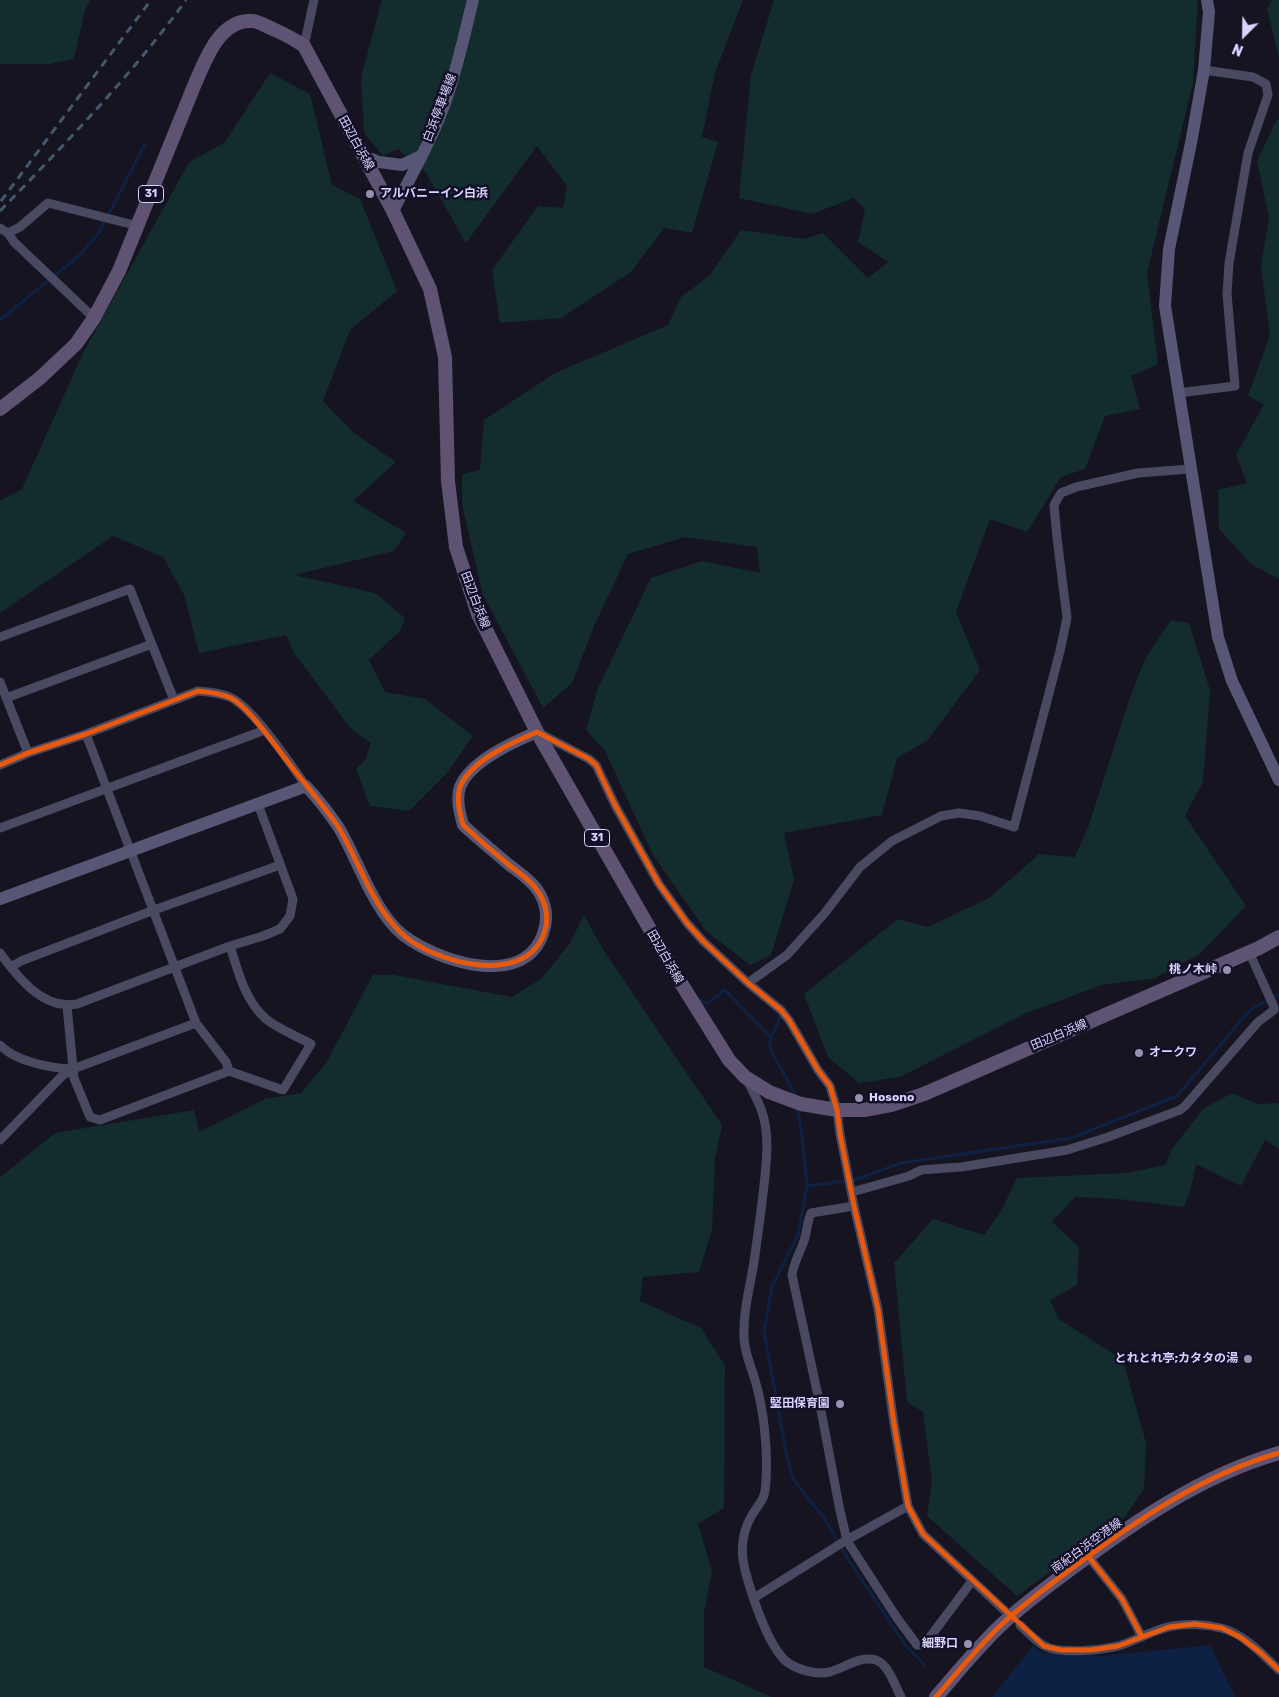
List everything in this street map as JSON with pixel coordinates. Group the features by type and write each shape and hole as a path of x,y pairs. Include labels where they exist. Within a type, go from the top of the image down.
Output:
{"main road":[{"name":"31","path":"0,409 40,378 76,344 94,318 119,271 194,86 217,40 238,22 254,20 292,38 304,46"},
{"name":"田辺白浜線","path":"304,46 394,211 430,289 440,329 444,357 448,481 456,548 478,614 537,732 683,988 724,1054 745,1077 769,1092 802,1104 838,1110 864,1110 891,1105 924,1094 1279,937"},
{"name":"南紀白浜空港線","path":"936,1697 1000,1626 1042,1590 1088,1556 1147,1516 1206,1482 1258,1459 1279,1453"}],"street":[{"path":"304,46 314,0"},
{"name":"白浜停車場線","path":"394,211 432,134 447,97 473,0"},
{"path":"1207,0 1209,12 1204,70 1169,249 1164,306 1218,637 1232,681 1279,780"},
{"path":"1178,393 1235,386 1227,294 1229,263 1248,153 1268,95 1266,84 1253,77 1204,70"},
{"path":"362,155 379,162 402,165 421,156"},
{"path":"94,318 14,242 4,230 20,227 48,203 138,226"},
{"path":"748,983 787,955 824,914 860,867 892,841 941,816 959,813 980,816 1014,827 1067,618 1054,505 1061,493 1076,487 1138,473 1190,468"},
{"path":"0,637 130,589 174,700"},
{"path":"6,698 152,644"},
{"path":"0,682 28,753"},
{"path":"0,765 198,691 217,693 232,698 265,730 306,786 323,805 339,828 386,917 402,934 422,947 442,956 469,964 494,966 515,962 532,952 541,939 546,925 546,912 539,893 528,880 463,825 460,815 460,788 468,774 481,761 518,740 537,732 589,759 596,765 615,805 659,884 687,923 703,941 748,983 781,1010 830,1086 838,1110 840,1134 854,1206 878,1309 908,1506 923,1534 1004,1610"},
{"path":"0,828 265,730"},
{"path":"86,734 196,1023 226,1062 229,1071"},
{"path":"0,899 306,786"},
{"path":"0,953 36,994 45,1000 67,1006 77,1004 280,929 290,916 293,899 258,804"},
{"path":"11,967 21,961 154,910 280,866"},
{"path":"67,1006 74,1078 90,1117 100,1120 229,1071 283,1090 311,1044 266,1019 249,999 230,946"},
{"path":"851,1190 909,1176 921,1170 961,1167 1066,1150 1172,1114 1186,1106 1258,1022 1274,1010 1248,952"},
{"path":"0,1140 62,1076 74,1069 196,1023"},
{"path":"2,1051 19,1058 58,1068 74,1069"},
{"path":"745,1077 762,1112 768,1146 754,1262 745,1312 744,1332 746,1350 756,1381 760,1407 766,1460 766,1488 763,1501 752,1516 744,1536 742,1552 744,1568 762,1619 773,1642 786,1662 818,1673 829,1672 868,1659 877,1660 885,1666 901,1697"},
{"path":"854,1206 811,1213 804,1239 793,1265 792,1275 820,1405 846,1541 917,1645 924,1645 972,1581"},
{"path":"754,1598 846,1541 908,1506"},
{"path":"1088,1556 1122,1599 1142,1637"},
{"path":"1020,1625 1044,1646 1061,1650 1091,1650 1118,1646 1168,1627 1195,1624 1222,1628 1240,1637 1279,1670"}],"green space":[{"path":"0,0 91,0 85,10 74,59 49,64 0,64"},
{"path":"382,0 743,0 715,73 702,137 718,142 692,233 664,228 631,272 561,318 500,323 492,270 538,206 563,208 567,186 537,146 466,243 425,171 398,149 383,156 364,133 361,77"},
{"path":"774,0 1198,0 1193,83 1147,273 1158,364 1131,376 1140,409 1105,416 1085,469 1061,477 1027,532 990,519 956,612 980,670 927,741 897,758 882,815 784,833 794,880 771,955 750,965 706,931 653,855 605,751 586,730 598,688 651,578 702,561 760,573 757,547 685,537 628,554 595,624 572,683 543,708 483,595 462,505 462,474 480,470 484,420 555,373 668,325 681,297 710,275 741,230 804,239 823,233 868,278 888,262 858,242 865,209 854,198 812,214 739,198 751,75"},
{"path":"1272,0 1279,0 1279,58 1267,9"},
{"path":"270,73 310,94 332,185 360,199 397,291 350,330 323,401 354,433 396,462 353,501 406,533 394,551 294,575 375,593 405,618 400,631 369,660 385,692 425,699 473,736 447,773 409,811 370,806 356,769 365,760 371,743 351,729 294,653 286,635 199,653 184,595 163,557 113,536 0,613 0,501 22,489 82,355 189,162 224,143"},
{"path":"1279,120 1279,579 1251,564 1219,529 1218,490 1247,483 1236,455 1264,404 1248,396 1270,335 1261,266 1269,218 1257,161 1276,121"},
{"path":"1171,620 1189,623 1210,690 1203,782 1185,816 1246,906 1200,954 1155,978 1102,985 1024,1014 900,1077 859,1083 828,1057 804,994 898,919 928,927 989,898 1039,854 1075,857 1089,825 1129,700 1145,659"},
{"path":"584,915 604,951 722,1125 715,1159 712,1230 699,1272 643,1277 640,1301 701,1328 725,1366 724,1508 698,1524 712,1571 704,1613 704,1667 772,1697 0,1697 0,1177 55,1133 194,1110 199,1132 265,1099 301,1093 326,1063 373,975 394,975 512,997 542,978 570,943"},
{"path":"1232,1093 1258,1104 1279,1103 1279,1149 1265,1140 1241,1186 1196,1164 1190,1192 1184,1207 1118,1199 1075,1197 1052,1222 1079,1247 1077,1285 1050,1300 1059,1319 1123,1360 1146,1443 1144,1489 1124,1518 1017,1596 927,1516 932,1482 923,1412 907,1402 894,1263 933,1219 984,1235 1000,1213 1017,1178 1127,1173 1165,1165 1172,1149 1203,1109"}],"water":[{"path":"1210,1645 1235,1697 992,1697 1033,1646 1043,1653 1102,1656"}],"waterway":[{"path":"0,320 80,255 99,233 145,144"},
{"path":"700,1000 707,1004 725,990 770,1036"},
{"path":"925,1665 906,1646 848,1559 824,1518 793,1479 787,1457 764,1332 772,1287 798,1235 807,1186 854,1180 901,1163 1071,1138 1177,1096 1250,1010 1279,994"},
{"path":"780,1017 771,1037 770,1046 795,1096"},
{"path":"797,1108 802,1134 807,1186"}],"railway":[{"path":"1,201 151,0"},
{"path":"0,211 73,135 143,56 186,0"}],"cycle path":[{"path":"0,765 198,691 215,693 231,698 241,705 256,721 339,828 373,895 390,921 400,932 415,944 434,954 480,965 503,964 522,958 537,946 546,926 546,913 541,897 533,885 463,825 458,801 460,787 465,778 482,761 516,741 537,732 589,759 596,765 615,805 659,884 687,923 703,941 748,983 781,1010 830,1086 837,1110 854,1206 878,1309 908,1506 923,1534 1044,1646 1061,1650 1091,1650 1118,1646 1169,1627 1195,1624 1222,1628 1240,1637 1279,1670"},
{"path":"936,1697 983,1643 1008,1618 1095,1551 1144,1517 1196,1487 1251,1462 1279,1453"},
{"path":"1088,1556 1122,1599 1142,1637"}],"place":[{"name":"アルバニーイン白浜","path":"370,194"},
{"name":"桃ノ木峠","path":"1227,970"},
{"name":"オークワ","path":"1139,1053"},
{"name":"Hosono","path":"859,1098"},
{"name":"とれとれ亭;カタタの湯","path":"1248,1359"},
{"name":"堅田保育園","path":"840,1404"},
{"name":"細野口","path":"968,1644"}]}
